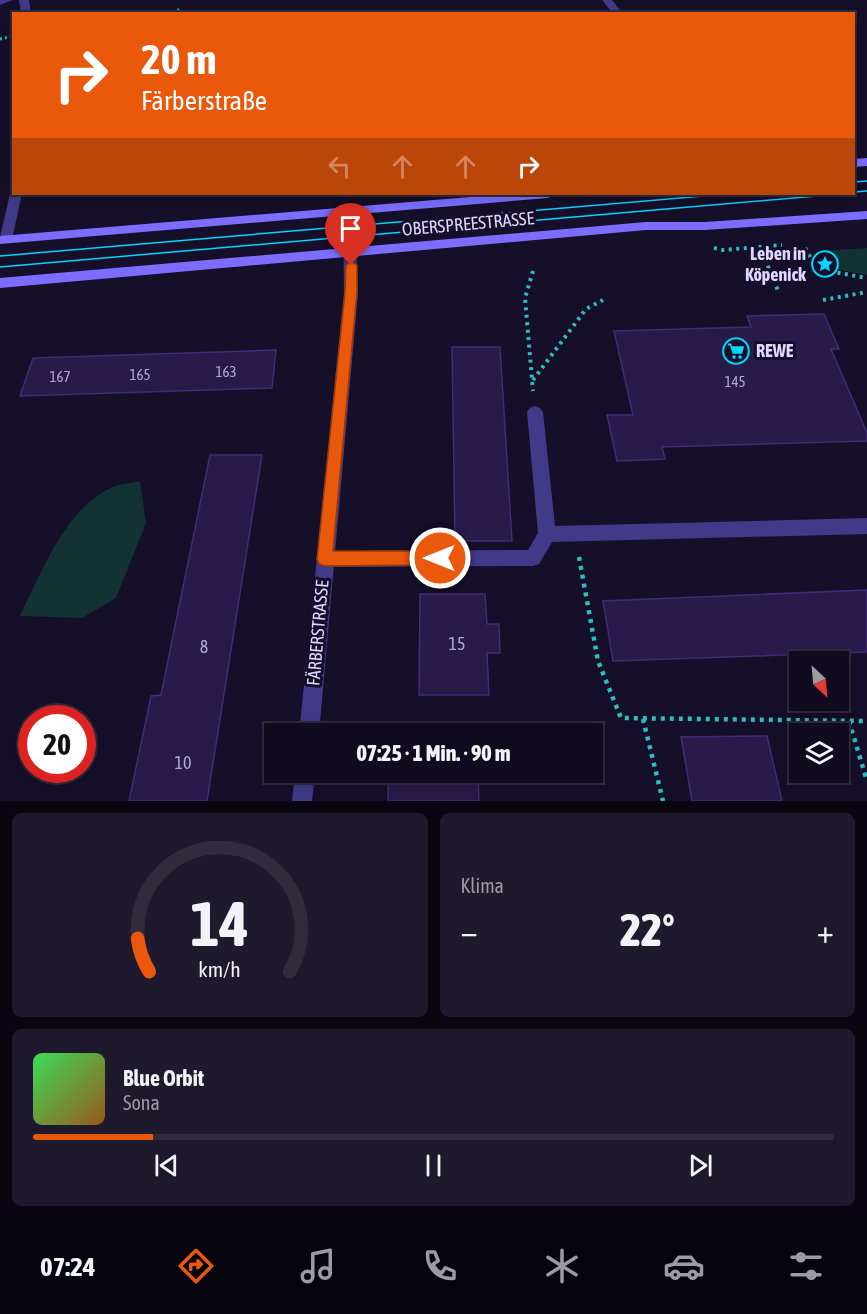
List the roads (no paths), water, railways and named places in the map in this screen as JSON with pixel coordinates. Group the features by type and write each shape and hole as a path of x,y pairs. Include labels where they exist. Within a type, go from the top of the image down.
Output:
{"main road":[{"name":"OBERSPREESTRASSE","path":"3,240 536,195"},
{"name":"OBERSPREESTRASSE","path":"0,283 646,226 705,226 867,215"}],"street":[{"path":"0,2 8,0"},
{"path":"607,0 617,12"},
{"path":"3,240 16,195"},
{"name":"FÄRBERSTRASSE","path":"310,723 351,292 350,210"},
{"path":"325,559 533,558 547,534 535,412"},
{"path":"547,534 867,526"},
{"path":"302,801 304,783"}],"tram line":[{"path":"855,182 867,181"},
{"path":"855,192 867,191"},
{"path":"0,256 715,195"},
{"path":"0,267 828,195"}],"place":[{"name":"Leben in Köpenick","path":"825,264"},
{"name":"REWE","path":"736,351"}]}
